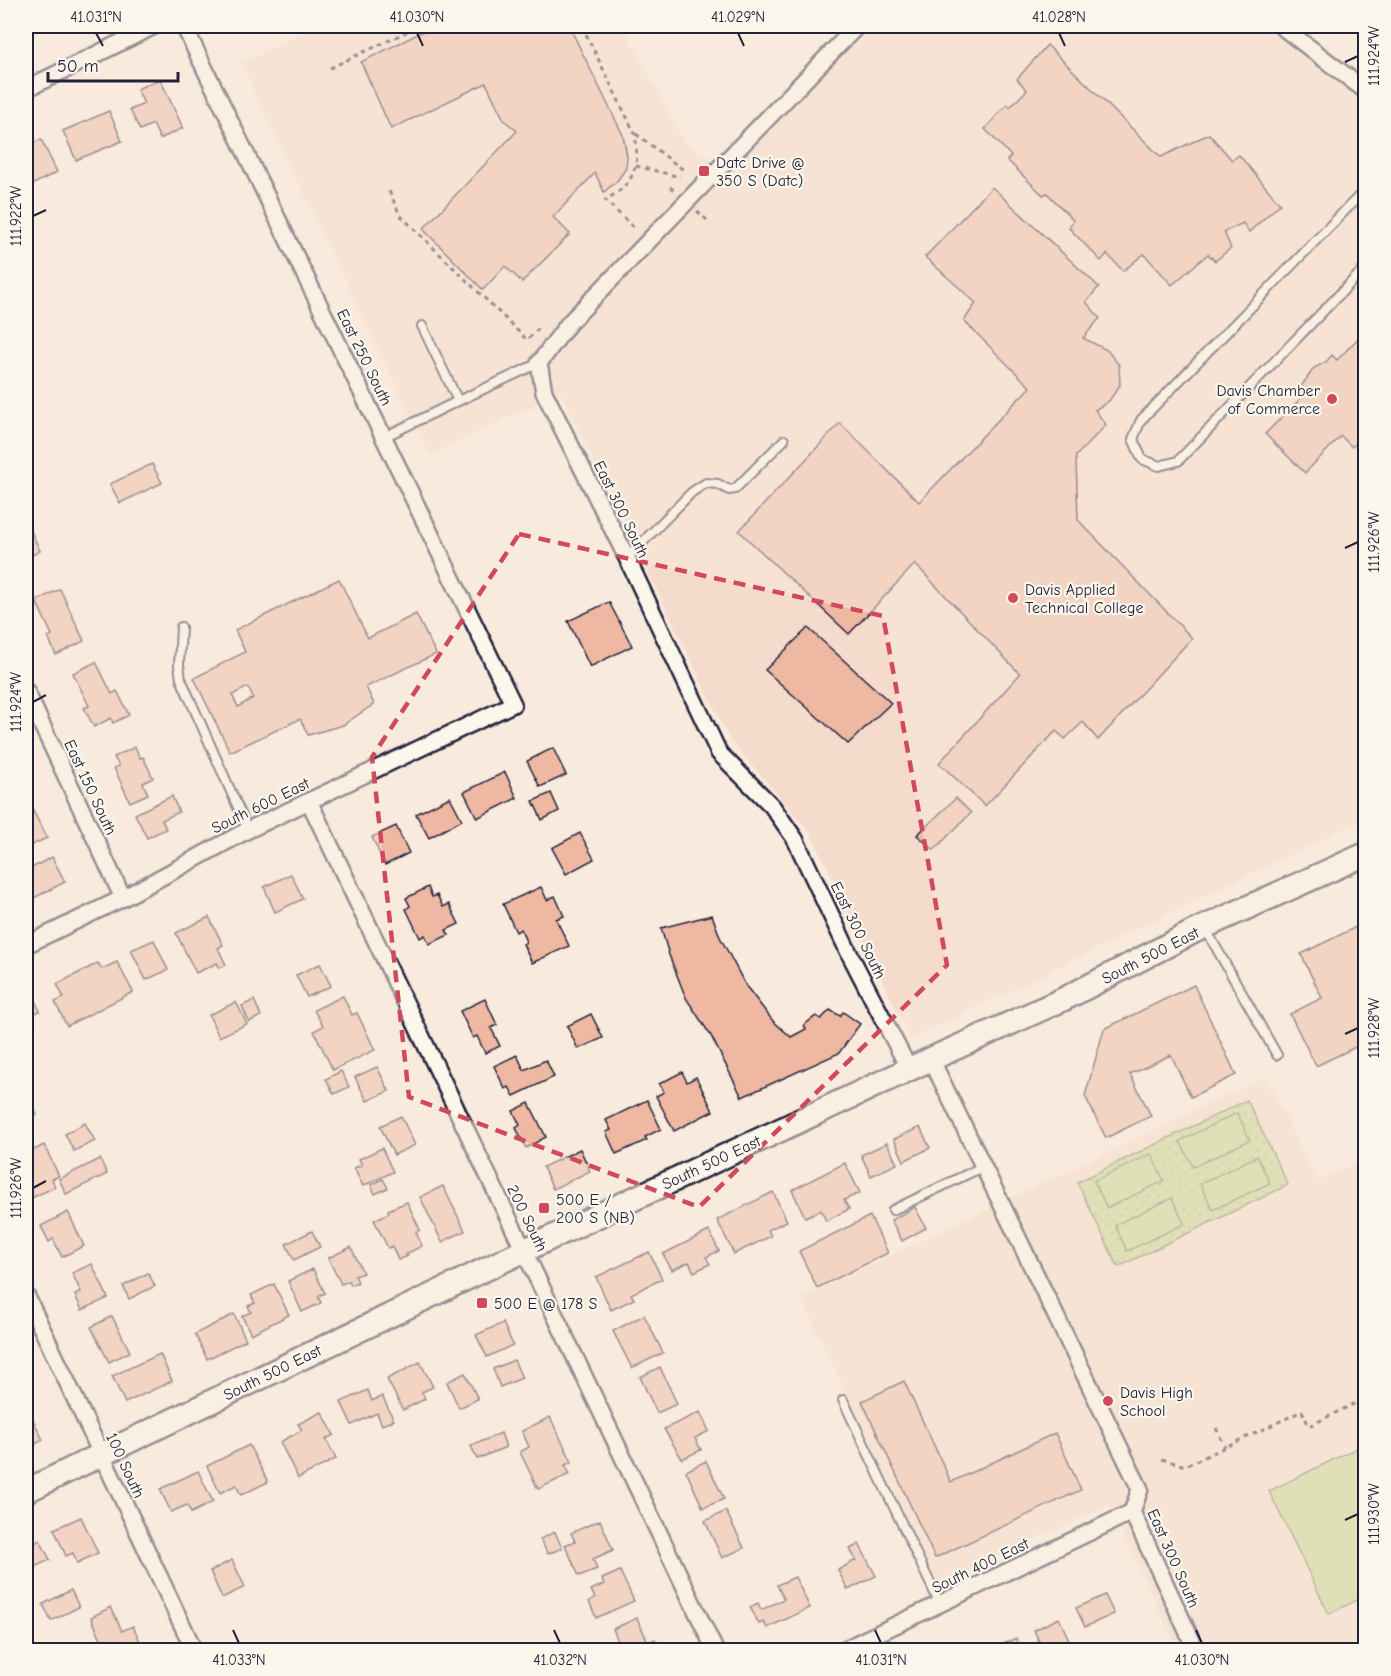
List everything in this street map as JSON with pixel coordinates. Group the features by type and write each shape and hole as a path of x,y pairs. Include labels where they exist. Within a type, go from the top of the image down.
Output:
{"street":[{"path":"26,89 154,26"},
{"name":"East 250 South","path":"184,26 513,704"},
{"path":"538,363 569,323 857,26"},
{"path":"1281,26 1365,92"},
{"name":"East 300 South","path":"538,363 544,392 627,558 719,753 772,806 795,839 849,953 909,1069"},
{"name":"East 150 South","path":"26,691 123,898"},
{"name":"South 600 East","path":"26,945 123,898 248,830 513,704"},
{"name":"200 South","path":"309,801 714,1650"},
{"name":"South 500 East","path":"26,1491 524,1251 909,1069 1064,999 1205,927 1365,854"},
{"name":"East 300 South","path":"931,1059 1140,1489 1132,1512 1196,1650"},
{"name":"100 South","path":"26,1295 194,1650"},
{"name":"South 400 East","path":"843,1650 1132,1512"}],"lane":[{"path":"1365,189 1141,420 1133,439 1142,459 1159,466 1178,461 1365,267"},
{"path":"422,326 458,401"},
{"path":"384,437 538,363"},
{"path":"627,558 692,492 705,483 718,484 729,490 735,489 784,440"},
{"path":"181,627 179,665 181,679 248,830"},
{"path":"1205,927 1277,1055"},
{"path":"893,1210 982,1167"},
{"path":"843,1400 940,1604"}],"path":[{"path":"330,68 419,26"},
{"path":"582,26 635,134 638,152 636,166 627,184 605,200 633,227"},
{"path":"635,134 685,171"},
{"path":"636,166 680,177"},
{"path":"389,191 400,215 527,340 541,326"},
{"path":"696,210 707,220"},
{"path":"1162,1459 1185,1466 1302,1411 1309,1426 1365,1398"},
{"path":"1216,1428 1225,1447"}],"highlighted area":[{"path":"519,534 883,616 947,965 699,1207 409,1097 372,757"}],"shaded area":[{"name":"Davis Applied Technical College","path":"314,26 623,26 685,144 727,169 866,26 1275,26 1365,95 1365,818 911,1039 810,832 730,740 561,393 430,455 241,64"},
{"name":"Davis High School","path":"1266,1077 1317,1181 1365,1159 1365,1650 1178,1650 1109,1505 936,1584 801,1298"}],"green space":[{"path":"1247,1100 1288,1185 1118,1267 1077,1182"},
{"path":"1237,1113 1250,1140 1193,1167 1180,1141"},
{"path":"1151,1154 1164,1181 1107,1208 1094,1181"},
{"path":"1257,1156 1270,1183 1213,1210 1200,1184"},
{"path":"1172,1198 1184,1224 1127,1251 1115,1225"},
{"path":"1365,1444 1365,1596 1329,1614 1269,1491"}],"building":[{"path":"434,26 569,26 623,135 627,156 626,168 617,181 604,192 595,173 553,217 570,234 522,282 505,266 483,290 423,229 517,131 504,120 486,83 391,129 361,62"},
{"path":"1047,45 1161,157 1209,134 1232,160 1239,155 1280,204 1249,232 1243,223 1224,232 1231,248 1215,261 1208,254 1172,285 1144,254 1123,271 1107,254 1101,261 1069,228 1073,220 1047,193 1043,195 1007,160 1011,156 985,129 1007,104 1010,107 1027,90 1017,79"},
{"path":"160,79 183,128 160,139 153,124 140,130 130,110 144,104 137,89"},
{"path":"109,111 122,141 76,160 63,131"},
{"path":"41,139 57,172 26,188 26,147"},
{"path":"992,187 1099,287 1086,302 1100,318 1083,338 1107,350 1119,365 1120,385 1109,401 1095,410 1106,425 1076,456 1078,520 1192,638 1098,740 1083,722 1065,739 1056,731 985,806 939,763 1020,674 915,564 849,634 739,531 840,423 919,502 1030,387 964,321 976,303 925,257"},
{"name":"Davis Chamber of Commerce","path":"1366,330 1366,434 1352,447 1341,436 1305,473 1265,434 1306,393 1300,388 1314,368 1326,362 1332,355 1337,360"},
{"path":"152,464 162,483 120,503 110,484"},
{"path":"26,520 40,551 26,558"},
{"path":"339,579 368,638 416,614 436,654 366,687 374,704 343,725 308,735 300,719 230,752 194,678 245,652 235,630","holes":["248,687 253,698 238,707 232,695"]},
{"path":"60,589 84,641 56,655 48,637 52,635 36,601"},
{"path":"609,602 632,646 590,667 568,621"},
{"path":"808,628 891,703 848,744 765,670"},
{"path":"96,662 112,694 117,691 129,715 113,723 111,718 94,727 84,708 89,706 73,673"},
{"path":"135,747 140,758 143,757 153,778 143,783 148,794 130,802 114,768 119,766 114,757"},
{"path":"553,748 566,775 540,787 527,761"},
{"path":"505,772 517,798 477,818 464,792"},
{"path":"551,793 559,811 542,820 533,801"},
{"path":"172,796 179,812 162,820 166,829 147,838 135,814"},
{"path":"450,797 462,820 429,838 416,814"},
{"path":"956,798 971,813 934,850 917,835"},
{"path":"29,803 47,838 26,848 26,805"},
{"path":"396,826 409,853 385,865 372,837"},
{"path":"580,833 594,859 566,874 552,848"},
{"path":"52,857 65,882 26,902 26,871"},
{"path":"291,874 303,899 275,912 264,887"},
{"path":"428,887 432,897 437,895 443,907 449,904 459,924 446,930 449,935 429,944 425,935 420,938 406,909 410,906 406,898"},
{"path":"541,887 547,900 555,896 564,916 556,919 569,946 532,963 523,944 526,942 521,929 516,932 503,904"},
{"path":"712,915 720,937 746,986 773,1021 791,1037 806,1029 804,1025 816,1016 821,1019 830,1010 840,1016 843,1012 860,1024 839,1053 742,1097 711,1036 686,998 661,928"},
{"path":"209,917 223,945 218,948 226,965 220,968 217,963 196,973 176,933"},
{"path":"1356,927 1366,946 1366,1042 1316,1066 1290,1014 1322,998 1301,954"},
{"path":"154,940 168,970 146,980 131,950"},
{"path":"117,962 133,992 67,1026 55,1002 64,998 57,984 98,963 102,969"},
{"path":"320,964 331,986 307,997 296,975"},
{"path":"1194,985 1236,1075 1191,1097 1171,1055 1130,1074 1151,1116 1106,1138 1085,1096 1104,1029"},
{"path":"31,992 40,1011 32,1014 35,1021 26,1026 26,994"},
{"path":"343,996 352,1015 357,1013 375,1050 333,1070 314,1031 323,1026 314,1010"},
{"path":"485,999 497,1025 491,1028 500,1046 485,1053 477,1036 473,1038 460,1011"},
{"path":"254,1000 261,1016 249,1022 242,1006"},
{"path":"236,1002 247,1024 219,1037 209,1015"},
{"path":"591,1014 603,1038 578,1049 567,1026"},
{"path":"517,1055 524,1070 546,1060 554,1077 514,1096 509,1087 505,1089 494,1066"},
{"path":"377,1067 389,1091 367,1101 355,1077"},
{"path":"341,1071 349,1087 334,1094 326,1079"},
{"path":"682,1072 687,1082 696,1077 713,1111 674,1131 656,1096 664,1092 659,1084"},
{"path":"26,1094 37,1115 26,1121"},
{"path":"647,1100 661,1129 645,1137 647,1140 616,1154 606,1132 611,1130 606,1120"},
{"path":"529,1103 546,1137 526,1148 516,1128 520,1125 513,1111"},
{"path":"401,1116 415,1145 394,1155 380,1126"},
{"path":"85,1123 95,1141 74,1151 65,1134"},
{"path":"920,1127 930,1148 904,1161 894,1139"},
{"path":"887,1143 897,1164 871,1176 861,1155"},
{"path":"44,1145 59,1176 52,1179 55,1187 29,1199 26,1191 26,1154"},
{"path":"382,1148 393,1172 363,1186 354,1168 362,1165 359,1159"},
{"path":"580,1149 590,1171 553,1189 543,1167"},
{"path":"100,1159 107,1174 66,1194 59,1179"},
{"path":"845,1163 860,1193 844,1200 849,1209 826,1221 821,1210 805,1217 792,1190"},
{"path":"383,1179 388,1188 375,1194 371,1185"},
{"path":"443,1186 465,1231 442,1242 420,1197"},
{"path":"773,1192 787,1221 768,1230 771,1236 734,1254 717,1220"},
{"path":"407,1202 420,1230 416,1232 422,1246 398,1260 392,1246 388,1248 374,1220 389,1213 388,1210"},
{"path":"915,1207 926,1228 902,1241 891,1220"},
{"path":"68,1212 84,1246 62,1257 53,1239 49,1242 41,1226"},
{"path":"870,1216 888,1253 817,1288 799,1251"},
{"path":"312,1231 320,1247 294,1260 286,1244"},
{"path":"709,1231 719,1251 706,1257 710,1264 694,1272 689,1262 672,1270 663,1254"},
{"path":"351,1247 363,1273 355,1276 358,1282 351,1285 349,1281 341,1284 328,1258"},
{"path":"649,1252 662,1279 631,1294 634,1299 611,1310 596,1277"},
{"path":"92,1264 108,1298 82,1310 75,1295 81,1292 72,1273"},
{"path":"313,1269 325,1293 318,1296 321,1303 302,1312 288,1281"},
{"path":"148,1273 155,1286 129,1299 123,1286"},
{"path":"274,1284 289,1315 251,1334 242,1316 251,1312 248,1306 255,1303 251,1295"},
{"path":"234,1314 246,1340 207,1359 195,1334"},
{"path":"644,1315 663,1353 632,1368 613,1331"},
{"path":"112,1316 130,1352 109,1362 91,1327"},
{"path":"503,1323 513,1345 487,1357 476,1335"},
{"path":"160,1354 172,1381 125,1403 112,1376"},
{"path":"514,1360 522,1378 500,1387 493,1369"},
{"path":"420,1362 433,1387 422,1392 425,1399 403,1410 387,1379"},
{"path":"660,1367 677,1404 657,1413 640,1377"},
{"path":"465,1373 478,1399 459,1408 447,1382"},
{"path":"904,1381 951,1482 1055,1433 1081,1490 935,1558 862,1401"},
{"path":"368,1390 372,1401 382,1396 394,1420 382,1425 377,1413 352,1425 341,1402"},
{"path":"28,1409 43,1440 26,1449 26,1410"},
{"path":"322,1412 334,1435 326,1439 336,1459 298,1478 280,1442 302,1430 298,1424"},
{"path":"700,1412 709,1431 695,1438 701,1450 682,1459 664,1429"},
{"path":"550,1417 572,1462 565,1465 570,1474 538,1489 520,1452 529,1447 522,1431"},
{"path":"501,1433 506,1447 477,1459 471,1446"},
{"path":"249,1445 268,1482 241,1495 236,1485 220,1493 207,1466"},
{"path":"706,1461 724,1499 703,1508 686,1471"},
{"path":"198,1471 213,1502 191,1513 187,1505 171,1512 160,1489"},
{"path":"726,1511 744,1548 722,1558 705,1521"},
{"path":"81,1517 98,1553 77,1563 73,1553 66,1556 54,1529"},
{"path":"600,1520 613,1550 593,1559 597,1569 579,1576 565,1545 575,1541 571,1533"},
{"path":"555,1532 562,1548 548,1554 540,1539"},
{"path":"40,1540 50,1560 32,1568 26,1547"},
{"path":"859,1544 876,1576 848,1590 838,1570 856,1560 850,1549"},
{"path":"232,1560 245,1587 222,1598 210,1571"},
{"path":"620,1571 634,1601 596,1618 589,1601 595,1598 591,1590 604,1584 602,1579"},
{"path":"795,1577 810,1608 767,1628 764,1622 759,1624 750,1607 758,1603 761,1610 784,1599 777,1585"},
{"path":"71,1590 79,1607 51,1621 43,1604"},
{"path":"1105,1595 1114,1614 1085,1627 1076,1608"},
{"path":"111,1607 122,1631 133,1626 142,1646 132,1650 93,1650 90,1644 101,1639 91,1617"},
{"path":"637,1618 648,1642 655,1639 660,1650 622,1650 613,1629"},
{"path":"1059,1618 1069,1640 1043,1650 1034,1630"},
{"path":"1016,1638 1022,1650 1000,1650 999,1646"},
{"path":"286,1645 289,1650 274,1650"}],"place":[{"name":"Datc Drive @ 350 S (Datc)","path":"704,171"},
{"name":"Davis Chamber of Commerce","path":"1332,399"},
{"name":"Davis Applied Technical College","path":"1013,598"},
{"name":"500 E / 200 S (NB)","path":"544,1208"},
{"name":"500 E @ 178 S","path":"482,1303"},
{"name":"Davis High School","path":"1108,1401"}]}
